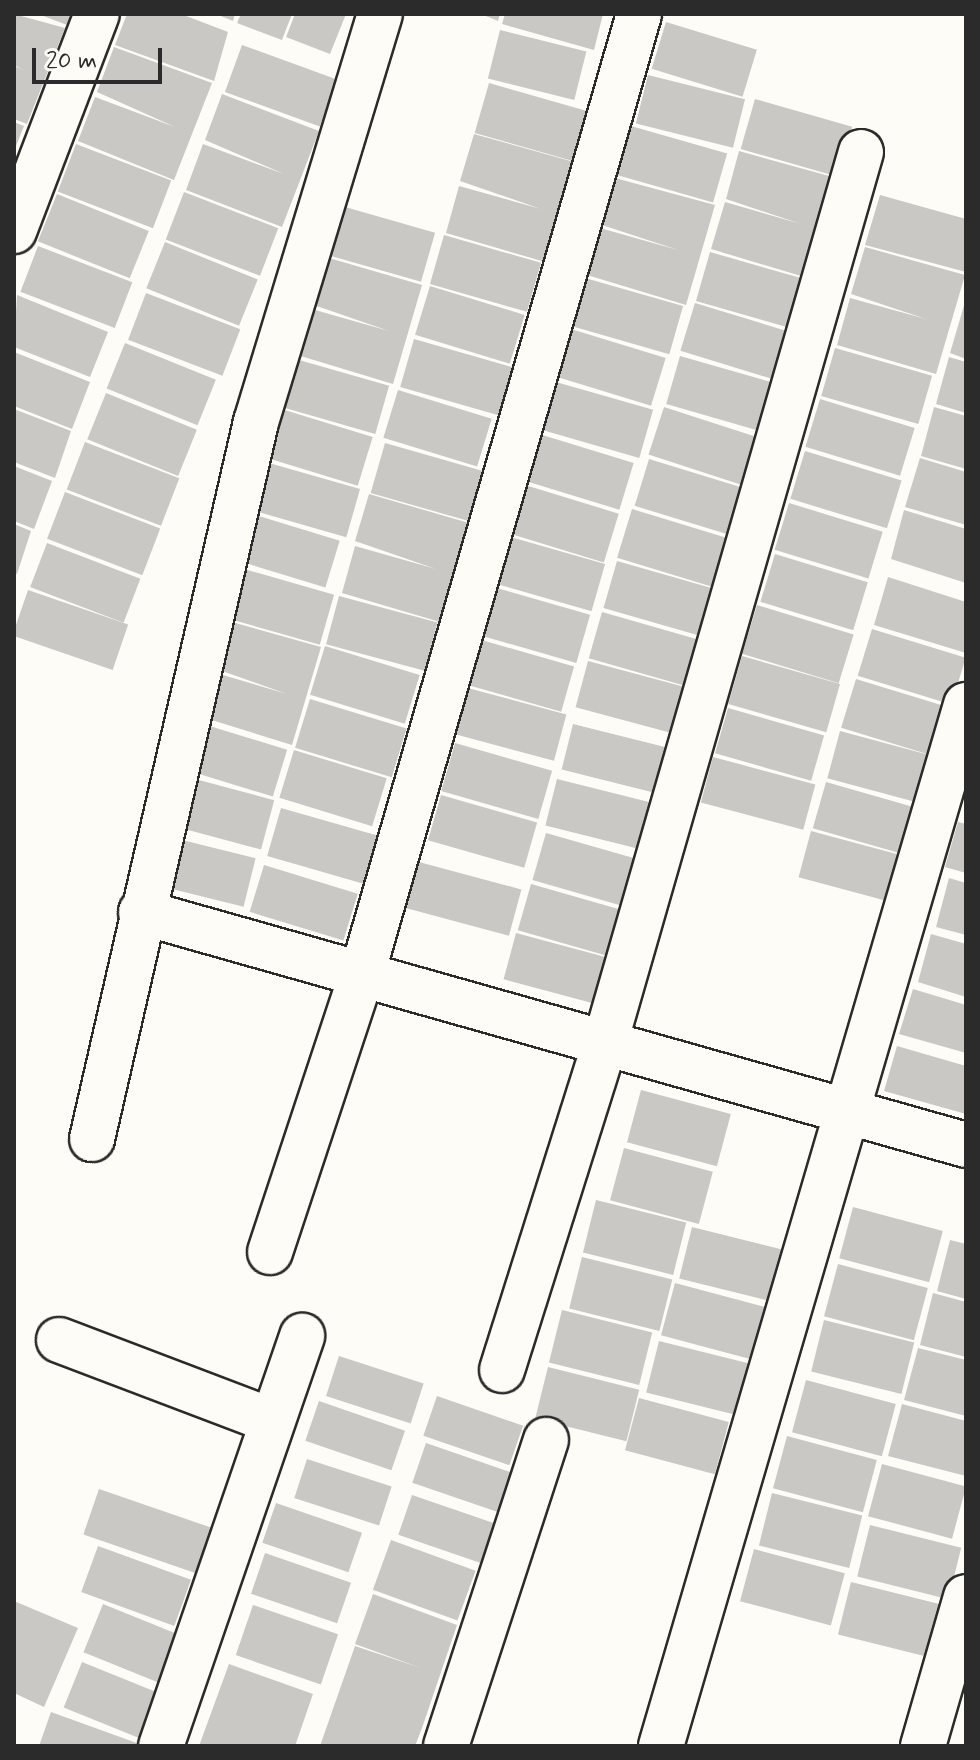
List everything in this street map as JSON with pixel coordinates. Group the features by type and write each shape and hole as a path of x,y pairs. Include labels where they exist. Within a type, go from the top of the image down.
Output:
{"street":[{"path":"14,231 97,14"},
{"path":"92,1139 141,912 256,422 380,14"},
{"path":"270,1252 362,974 639,14"},
{"path":"502,1370 605,1043 861,152"},
{"path":"661,1746 966,705"},
{"path":"141,912 966,1145"},
{"path":"161,1746 302,1336"},
{"path":"59,1340 272,1421"},
{"path":"446,1746 546,1440"},
{"path":"923,1746 966,1597"}],"building":[{"path":"14,14 65,28 27,124 14,119 14,66 22,69 14,65"},
{"path":"38,14 70,14 67,25"},
{"path":"127,14 181,14 228,32 214,81 115,45"},
{"path":"216,14 235,14 233,21"},
{"path":"241,14 292,14 282,40 237,23"},
{"path":"295,14 346,14 330,54 286,37"},
{"path":"481,14 500,14 498,21"},
{"path":"505,14 603,14 594,50 502,24"},
{"path":"666,22 757,50 743,97 652,69"},
{"path":"500,30 586,52 574,100 488,79"},
{"path":"242,45 337,80 320,127 225,92"},
{"path":"114,47 212,83 174,180 78,141 95,97 175,127 97,92"},
{"path":"648,75 745,99 733,148 636,124"},
{"path":"489,83 586,111 572,161 475,133"},
{"path":"222,94 319,131 282,227 186,190 203,144 284,174 205,140"},
{"path":"755,99 852,127 838,177 741,149"},
{"path":"14,122 24,126 14,151"},
{"path":"631,126 727,154 713,203 617,175"},
{"path":"474,134 574,162 545,262 446,233 459,186 541,209 460,181"},
{"path":"76,144 171,181 153,228 58,192"},
{"path":"739,151 840,179 811,279 711,249 725,202 801,224 726,199"},
{"path":"615,178 715,205 686,305 587,275 600,228 678,250 602,225"},
{"path":"184,192 278,228 260,276 166,240"},
{"path":"57,194 149,231 130,278 38,241"},
{"path":"880,195 966,219 966,272 865,245"},
{"path":"338,205 435,233 421,282 324,254"},
{"path":"444,235 541,263 527,312 430,284"},
{"path":"165,242 258,279 239,326 146,288"},
{"path":"38,246 132,282 115,328 20,292"},
{"path":"865,247 965,275 936,374 837,345 850,298 926,319 851,294"},
{"path":"710,252 807,280 793,329 696,301"},
{"path":"322,256 422,285 393,384 294,354 308,308 389,331 308,303"},
{"path":"585,278 683,306 669,354 571,326"},
{"path":"430,286 525,315 510,364 415,335"},
{"path":"146,293 240,329 222,376 128,340"},
{"path":"17,295 108,332 90,377 14,347"},
{"path":"966,302 966,359 950,353"},
{"path":"695,303 791,332 776,380 680,351"},
{"path":"571,329 666,358 651,406 556,377"},
{"path":"414,339 512,367 498,415 400,387"},
{"path":"125,343 216,380 198,425 107,388"},
{"path":"835,348 932,376 918,424 821,396"},
{"path":"14,352 90,382 72,429 14,406"},
{"path":"680,356 777,384 763,432 666,404"},
{"path":"949,357 966,362 966,413 936,404"},
{"path":"292,358 389,386 375,434 278,406"},
{"path":"556,382 653,410 639,458 542,430"},
{"path":"398,390 492,419 477,466 383,438"},
{"path":"106,393 197,430 178,476 87,439"},
{"path":"820,399 915,428 900,476 805,447"},
{"path":"664,407 758,438 743,485 649,455"},
{"path":"934,407 966,416 966,469 921,456"},
{"path":"278,408 373,437 358,486 263,457"},
{"path":"14,409 71,431 55,478 14,462"},
{"path":"539,434 634,463 619,510 525,481"},
{"path":"85,442 179,478 161,526 67,490"},
{"path":"385,443 482,471 468,521 371,493"},
{"path":"805,451 902,481 887,528 790,499"},
{"path":"920,458 966,472 966,525 905,507"},
{"path":"649,459 743,488 728,535 635,506"},
{"path":"262,461 360,489 346,537 248,509"},
{"path":"14,466 52,481 34,529 14,521"},
{"path":"525,485 619,514 604,562 510,534"},
{"path":"65,492 160,529 142,575 47,539"},
{"path":"369,494 469,523 440,622 342,593 355,546 436,569 355,541"},
{"path":"789,503 883,532 868,579 775,550"},
{"path":"632,509 730,539 715,588 617,558"},
{"path":"904,510 966,529 966,583 891,559"},
{"path":"246,512 340,541 325,588 232,559"},
{"path":"14,524 31,531 17,574 14,573"},
{"path":"507,536 605,564 592,611 493,583"},
{"path":"47,543 140,579 124,623 30,587"},
{"path":"775,554 868,582 853,630 760,602"},
{"path":"617,561 714,589 701,636 603,608"},
{"path":"237,567 334,595 320,645 223,617"},
{"path":"888,577 966,602 966,653 874,625"},
{"path":"493,587 590,615 576,663 479,635"},
{"path":"28,590 128,625 113,670 14,636"},
{"path":"339,596 438,622 425,671 326,644"},
{"path":"757,605 854,635 839,683 742,654"},
{"path":"602,612 698,640 685,686 589,658"},
{"path":"221,619 321,647 292,745 202,717 216,673 287,694 208,666"},
{"path":"872,629 966,658 951,705 858,676"},
{"path":"478,639 574,667 561,712 465,684"},
{"path":"325,646 420,675 405,724 310,695"},
{"path":"742,656 840,684 826,732 728,704"},
{"path":"588,661 690,688 678,735 576,707"},
{"path":"856,679 953,709 938,757 841,728"},
{"path":"464,687 566,714 554,761 452,733"},
{"path":"310,699 407,729 392,777 295,748"},
{"path":"728,708 824,736 811,781 715,753"},
{"path":"203,724 287,750 273,797 189,771"},
{"path":"573,724 675,749 664,795 562,770"},
{"path":"840,731 939,757 926,805 827,778"},
{"path":"455,743 552,771 538,819 441,791"},
{"path":"294,750 387,778 372,826 279,798"},
{"path":"713,757 815,784 803,830 701,802"},
{"path":"195,779 274,800 261,849 182,828"},
{"path":"557,779 659,804 647,851 545,826"},
{"path":"826,782 922,810 909,856 813,828"},
{"path":"441,795 537,823 524,868 428,840"},
{"path":"281,808 378,836 364,884 267,856"},
{"path":"958,822 966,824 966,873 945,867"},
{"path":"811,831 913,858 901,905 799,877"},
{"path":"546,833 643,861 630,908 532,880"},
{"path":"178,839 256,858 244,907 166,888"},
{"path":"419,862 521,889 509,936 407,908"},
{"path":"264,865 358,894 343,941 250,912"},
{"path":"949,878 966,883 966,935 936,927"},
{"path":"531,884 627,912 614,958 518,930"},
{"path":"516,933 618,960 606,1007 504,979"},
{"path":"931,934 966,944 966,997 918,982"},
{"path":"913,989 966,1005 966,1053 899,1034"},
{"path":"897,1046 966,1066 966,1114 884,1091"},
{"path":"641,1090 731,1114 717,1166 627,1142"},
{"path":"624,1148 713,1172 699,1224 610,1200"},
{"path":"596,1200 686,1222 673,1275 583,1252"},
{"path":"853,1207 943,1231 929,1282 839,1258"},
{"path":"692,1227 782,1249 769,1301 679,1278"},
{"path":"950,1240 966,1244 966,1299 937,1291"},
{"path":"582,1257 672,1279 659,1331 569,1308"},
{"path":"838,1264 928,1288 914,1340 824,1316"},
{"path":"675,1283 765,1307 751,1359 661,1335"},
{"path":"933,1293 966,1302 966,1357 920,1345"},
{"path":"562,1310 652,1332 639,1385 549,1362"},
{"path":"824,1320 914,1342 901,1394 811,1371"},
{"path":"659,1341 750,1364 737,1415 646,1392"},
{"path":"918,1348 966,1360 966,1416 904,1400"},
{"path":"339,1356 424,1384 411,1423 326,1396"},
{"path":"548,1367 639,1390 626,1441 535,1418"},
{"path":"806,1380 896,1404 882,1456 792,1432"},
{"path":"437,1396 523,1426 509,1465 423,1436"},
{"path":"639,1398 729,1422 715,1474 625,1450"},
{"path":"319,1401 405,1431 391,1470 305,1441"},
{"path":"902,1404 966,1421 966,1476 888,1456"},
{"path":"787,1436 877,1460 863,1512 773,1488"},
{"path":"426,1443 512,1473 498,1512 412,1483"},
{"path":"307,1459 392,1487 379,1525 294,1498"},
{"path":"882,1464 966,1487 952,1539 868,1516"},
{"path":"99,1489 212,1528 196,1573 83,1534"},
{"path":"772,1493 862,1515 849,1568 759,1545"},
{"path":"412,1495 494,1523 481,1563 398,1535"},
{"path":"276,1503 362,1533 348,1572 262,1543"},
{"path":"870,1525 961,1548 948,1599 857,1576"},
{"path":"391,1540 476,1571 457,1621 373,1590"},
{"path":"98,1546 191,1580 174,1626 81,1592"},
{"path":"754,1549 845,1573 831,1625 740,1601"},
{"path":"265,1553 351,1583 337,1623 251,1594"},
{"path":"851,1582 941,1604 928,1657 838,1634"},
{"path":"373,1594 457,1625 422,1728 415,1746 320,1746 355,1646 421,1668 355,1644"},
{"path":"14,1601 78,1628 44,1707 14,1693"},
{"path":"103,1604 183,1636 163,1684 84,1652"},
{"path":"253,1605 338,1634 321,1684 236,1655"},
{"path":"82,1662 164,1695 145,1740 64,1707"},
{"path":"229,1664 313,1694 295,1746 199,1746"},
{"path":"51,1712 145,1746 39,1746"}]}
